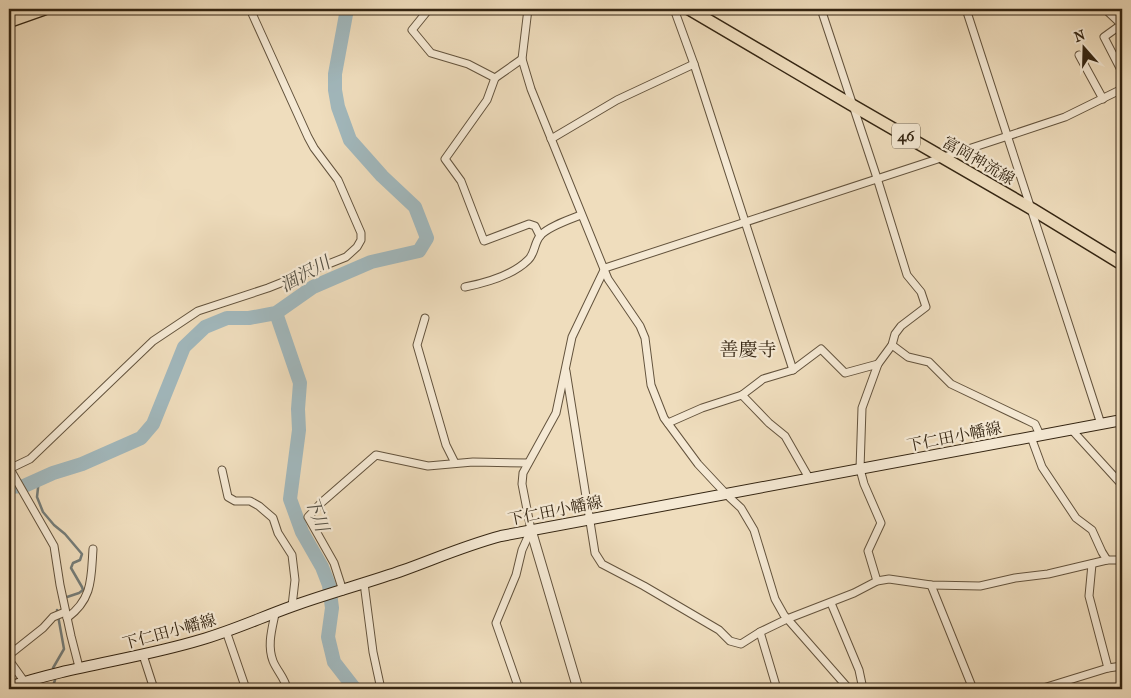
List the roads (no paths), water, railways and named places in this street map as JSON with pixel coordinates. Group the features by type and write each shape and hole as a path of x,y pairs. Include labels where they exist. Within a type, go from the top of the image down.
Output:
{"highway":[{"path":"9,21 43,9"}],"main road":[{"name":"富岡神流線","path":"689,9 1120,260"},
{"name":"下仁田小幡線","path":"9,687 80,667 143,655 201,640 275,614 292,606 364,583 465,546 501,536 1122,420"}],"street":[{"path":"80,667 66,615 54,546 10,470 30,459 153,341 198,311 268,288 346,257 357,247 360,240 361,233 338,180 311,143 250,9"},
{"path":"429,9 412,30 431,53 468,64 495,78"},
{"path":"528,9 522,59 531,89 608,279 640,326 645,338 651,385 660,410 698,464 741,508 754,530 775,599 787,619 849,689"},
{"path":"674,9 694,64 793,370"},
{"path":"820,9 877,178 907,275 921,292 926,307 901,326 895,334 892,345 878,364 862,408 860,469 864,484 881,523 868,551 876,581"},
{"path":"966,9 1102,424"},
{"path":"1105,9 1122,25 1104,37 1122,72"},
{"path":"1080,55 1103,98"},
{"path":"522,59 495,78 487,100 445,159 461,181 484,240 529,224 535,226 540,236"},
{"path":"551,139 618,100 694,64"},
{"path":"578,689 531,530 522,484 523,473 556,413 572,337 605,268 877,178 944,159 1065,117 1122,90"},
{"path":"465,287 490,282 523,264 530,258 540,236 568,220 582,215"},
{"path":"425,318 417,345 446,445 455,463"},
{"path":"892,345 908,357 929,362 951,384 1034,424 1042,467 1076,518 1092,530 1107,560"},
{"path":"668,423 702,408 742,395 763,379 793,370 821,348 845,373 878,364"},
{"path":"565,367 591,518 595,554 602,564 711,625 730,640 741,644 787,619 854,593 876,581 889,579 931,585 980,586 1015,578 1048,574 1107,560 1122,560"},
{"path":"742,395 769,423 785,436 809,478"},
{"path":"1071,430 1122,485"},
{"path":"340,591 334,563 308,517 321,502 376,455 428,466 517,461 528,463"},
{"path":"222,470 228,497 235,501 250,501 273,518 278,533 292,555 295,580 292,606"},
{"path":"519,689 496,623 516,575 522,550 531,530"},
{"path":"9,655 43,628 53,617 66,615 81,606 91,583 93,549"},
{"path":"1092,564 1089,596 1108,668"},
{"path":"364,583 373,652 382,689"},
{"path":"931,585 974,689"},
{"path":"830,602 859,670 863,689"},
{"path":"275,614 269,645 273,661 287,689"},
{"path":"226,632 246,689"},
{"path":"760,632 777,689"},
{"path":"143,655 154,689"},
{"path":"9,660 24,682"},
{"path":"1040,689 1108,668 1122,666"}],"waterway":[{"name":"涸沢川","path":"9,487 24,486 53,473 82,464 141,438 153,424 184,347 205,327 227,318 249,318 276,313 313,287 371,262 419,251 427,238 415,207 382,176 350,140 338,107 335,74 347,9"},
{"name":"下川","path":"276,313 300,383 299,430 290,499 302,532 322,567 329,585 332,608 328,637 334,662 355,689"},
{"path":"39,479 37,497 43,512 82,554 80,560 73,563 71,568 83,590 64,598"},
{"path":"53,668 64,649 57,610"},
{"path":"52,689 55,680"}],"district":[{"name":"善慶寺","path":"748,349"}]}
